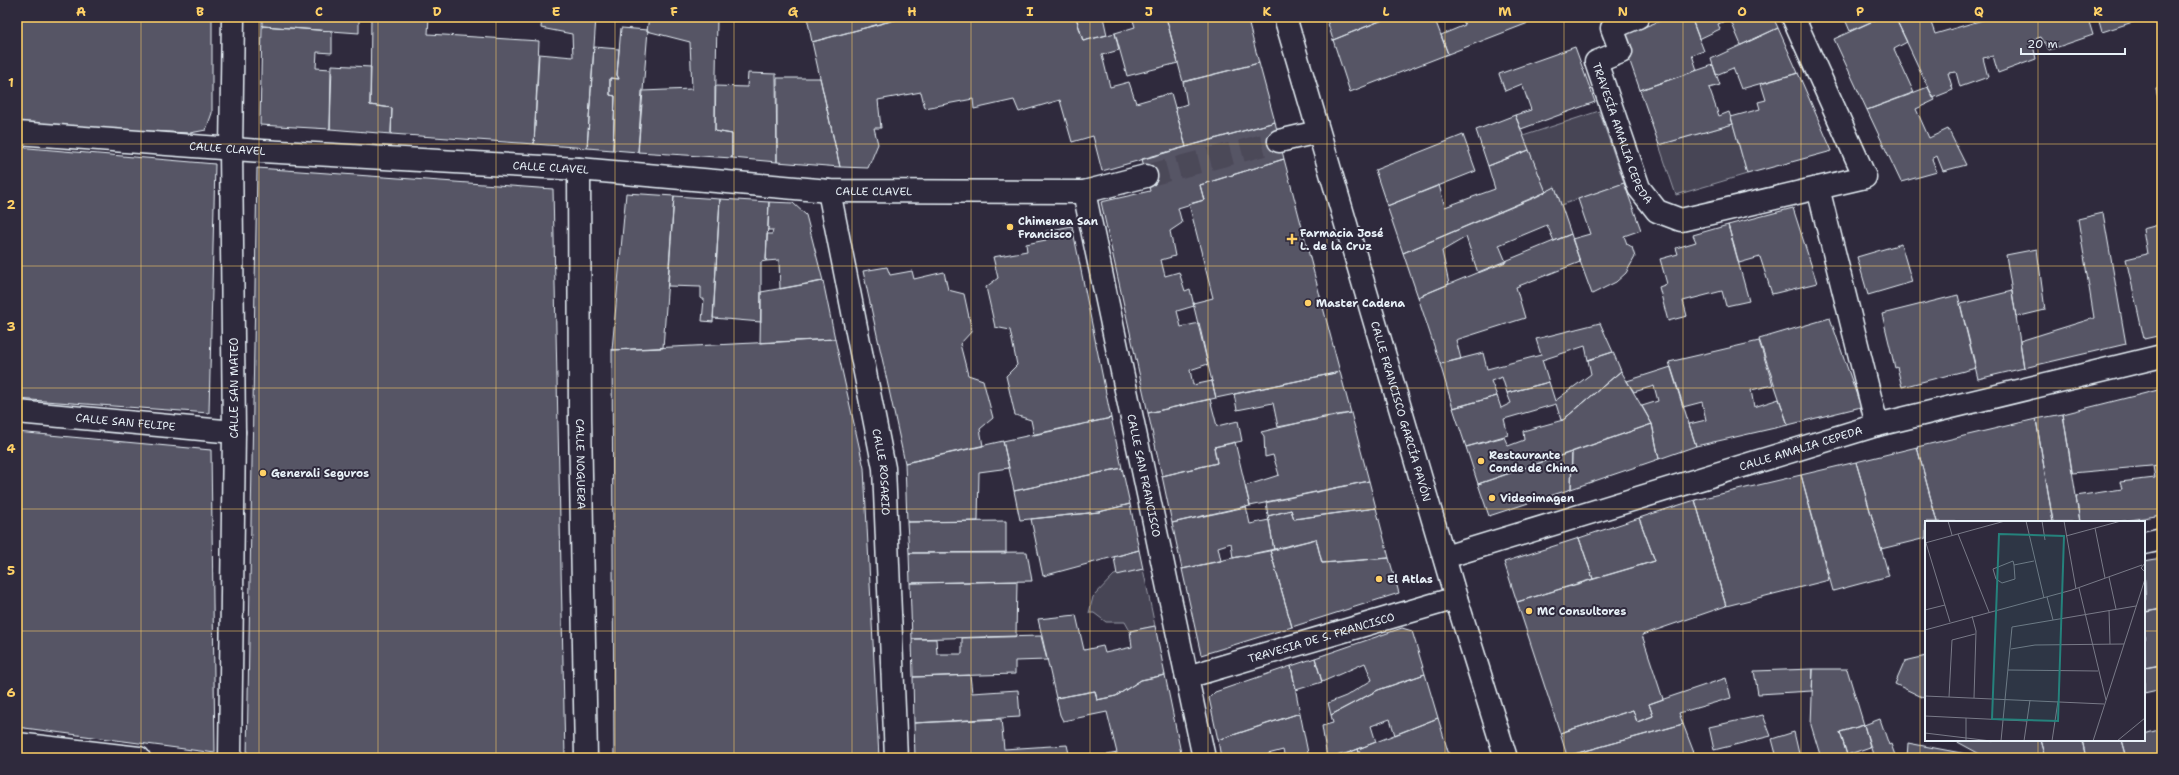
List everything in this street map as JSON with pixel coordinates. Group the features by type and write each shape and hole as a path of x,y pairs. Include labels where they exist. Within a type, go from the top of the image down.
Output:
{"street":[{"name":"CALLE SAN MATEO","path":"230,758 234,432 231,149 233,17"},
{"name":"CALLE FRANCISCO GARCÍA PAVÓN","path":"1285,17 1456,598 1506,758"},
{"name":"TRAVESÍA AMALIA CEPEDA","path":"1638,17 1612,28 1621,52 1596,62 1639,188 1657,211 1681,220 1865,177 1793,17"},
{"path":"1279,141 1318,132"},
{"name":"CALLE CLAVEL","path":"17,133 231,149 579,169 829,191 1084,192 1146,176"},
{"name":"CALLE NOGUERA","path":"579,169 580,418 586,758"},
{"path":"1818,188 1877,425"},
{"name":"CALLE ROSARIO","path":"829,191 884,468 896,758"},
{"name":"CALLE SAN FRANCISCO","path":"1084,192 1204,758"},
{"name":"CALLE AMALIA CEPEDA","path":"1445,557 1877,425 2162,356"},
{"name":"CALLE SAN FELIPE","path":"17,412 234,432"},
{"path":"2145,543 2162,539"},
{"name":"TRAVESIA DE S. FRANCISCO","path":"1187,677 1456,598"},
{"path":"17,744 139,758"}],"shaded area":[{"path":"1599,111 1624,183 1561,205 1555,187 1546,192 1523,136"},
{"path":"1733,124 1747,174 1676,195 1659,145"},
{"path":"1143,569 1155,626 1130,631 1125,622 1106,622 1094,613 1089,613 1093,597 1114,575"}],"building":[{"path":"17,17 212,17 212,113 206,130 190,133 17,125"},
{"path":"262,17 359,17 359,33 262,26"},
{"path":"371,17 429,17 428,34 539,41 534,144 391,134 392,108 370,105"},
{"path":"542,17 596,17 587,148 534,144 539,54 573,57 572,34 541,28"},
{"path":"596,17 621,17 621,21 596,19"},
{"path":"649,17 717,18 715,131 732,134 732,158 638,152 642,91 692,89 690,42 647,31"},
{"path":"807,17 906,17 812,42"},
{"path":"906,17 1076,17 1083,41 1115,33 1119,50 1102,55 1110,87 1129,82 1136,103 1171,93 1186,147 1102,171 1093,136 1072,142 1060,100 1019,112 1014,100 974,109 973,99 925,108 921,92 878,100 881,128 874,128 878,144 868,168 840,167 812,42"},
{"path":"1076,17 1103,17 1107,35 1083,41"},
{"path":"1132,17 1166,17 1178,63 1127,76 1115,33 1135,27"},
{"path":"1166,17 1247,17 1259,63 1183,82"},
{"path":"1326,17 1390,17 1333,40"},
{"path":"1390,17 1434,17 1448,54 1350,92 1333,40"},
{"path":"1461,17 1535,17 1536,20 1448,54 1441,35 1465,25"},
{"path":"1670,17 1691,17 1704,51 1692,55 1697,70 1640,90 1621,36"},
{"path":"1691,17 1773,17 1778,28 1741,45 1730,19 1718,24 1720,29 1699,39"},
{"path":"1844,17 1882,17 1850,31"},
{"path":"1882,17 1895,17 1907,42 1894,49 1914,93 1867,110 1834,39"},
{"path":"1895,17 1929,17 1935,34 1993,17 2138,17 2139,20 2102,32 2098,18 2089,22 2093,35 2049,50 2041,37 2032,40 2036,59 1998,73 1993,56 1983,58 1988,77 1960,87 1956,72 1948,73 1953,90 1933,98"},
{"path":"262,26 332,31 332,53 317,52 316,68 331,69 330,129 260,125"},
{"path":"621,28 648,30 638,152 613,150 615,96 610,95 610,78 619,79 617,75"},
{"path":"1778,28 1798,73 1741,89 1733,68 1716,75 1711,59"},
{"path":"594,47 619,49 617,75 619,79 610,78 610,95 615,96 613,150 587,148"},
{"path":"1575,47 1595,102 1521,129 1515,115 1531,110 1522,84 1505,91 1499,74"},
{"path":"1259,63 1275,122 1186,147 1175,108 1187,104 1183,82"},
{"path":"332,65 371,67 370,105 392,108 391,134 330,129"},
{"path":"1713,65 1720,85 1709,88 1719,116 1729,112 1733,124 1659,145 1640,90"},
{"path":"748,73 776,74 777,162 732,158 732,134 715,131 715,86 747,87"},
{"path":"1798,73 1832,151 1747,174 1731,117 1760,109 1758,102 1766,100 1761,84"},
{"path":"777,78 820,78 840,167 777,162"},
{"path":"2162,86 2162,117 2156,89"},
{"path":"1928,87 1935,100 1916,109 1929,138 1948,129 1966,165 1943,171 1937,156 1932,159 1937,172 1901,182 1867,110"},
{"path":"1515,115 1529,150 1488,166 1476,130"},
{"path":"1275,122 1284,159 1200,185 1204,200 1178,208 1182,223 1170,231 1175,256 1161,260 1165,276 1179,272 1185,291 1190,289 1194,306 1177,311 1181,327 1199,323 1208,364 1190,370 1193,385 1212,381 1216,398 1148,413 1101,202 1150,191 1142,159"},
{"path":"1463,135 1476,171 1387,206 1375,170"},
{"path":"17,147 215,164 209,413 17,399"},
{"path":"1529,150 1546,192 1403,253 1387,206 1439,185 1445,207 1495,189 1488,166"},
{"path":"1284,159 1340,372 1216,398 1193,303 1213,298 1189,204 1204,200 1200,185"},
{"path":"257,168 553,189 565,758 247,758"},
{"path":"1624,183 1641,230 1624,236 1627,244 1632,247 1635,257 1626,273 1616,282 1592,294 1572,239 1590,234 1578,199"},
{"path":"1555,187 1571,234 1554,241 1547,225 1499,245 1506,262 1478,273 1466,237 1442,251 1449,284 1418,297 1403,253 1536,197"},
{"path":"626,193 674,196 663,348 612,350"},
{"path":"674,196 720,199 713,322 702,321 704,299 701,299 701,287 668,286"},
{"path":"720,199 769,202 766,261 761,262 761,322 713,318"},
{"path":"769,202 793,203 806,215 823,281 780,289 779,260 766,261 767,234 772,234 773,230 768,230"},
{"path":"1793,208 1817,283 1772,294 1760,257 1739,263 1728,225"},
{"path":"2103,213 2126,344 2024,368 2020,341 2094,318 2078,219"},
{"path":"2162,224 2162,335 2144,339 2126,259 2147,254 2143,229"},
{"path":"1728,225 1749,301 1726,306 1722,291 1683,301 1687,316 1668,321 1659,287 1667,284 1660,259 1678,254 1676,248 1696,242 1693,235"},
{"path":"1072,226 1111,418 1034,435 1031,420 1015,415 1006,376 1017,365 1010,330 995,327 986,287 998,278 993,257 1027,251 1026,244 1046,240 1046,231"},
{"path":"1571,234 1580,262 1516,287 1525,318 1456,340 1461,359 1440,364 1418,297"},
{"path":"1901,244 1912,282 1868,295 1857,257"},
{"path":"2037,249 2045,310 2016,317 2006,255"},
{"path":"887,267 890,275 912,271 914,279 944,272 948,290 964,294 972,331 960,344 968,375 983,380 993,418 980,429 983,446 905,463 863,271"},
{"path":"823,281 835,339 760,343 761,292"},
{"path":"2012,291 2024,368 1978,379 1960,304"},
{"path":"1958,295 1976,368 1902,387 1897,367 1895,368 1882,314"},
{"path":"1830,318 1861,407 1788,425 1759,339"},
{"path":"1600,323 1613,352 1588,360 1585,346 1542,360 1549,382 1507,393 1502,377 1491,381 1497,396 1453,408 1440,364 1483,353 1487,369 1541,355 1536,339"},
{"path":"835,339 864,468 879,758 614,758 612,350"},
{"path":"1759,341 1773,385 1751,390 1754,407 1779,399 1788,425 1696,446 1689,424 1706,420 1702,402 1683,407 1669,362"},
{"path":"1613,352 1621,371 1563,420 1561,420 1556,404 1504,419 1508,435 1466,447 1453,408 1497,396 1501,408 1511,403 1507,393 1549,382 1555,401 1591,374 1588,360"},
{"path":"1671,367 1696,446 1659,459 1652,424 1642,406 1658,401 1654,386 1634,392 1627,381"},
{"path":"1621,371 1652,424 1478,484 1466,447 1504,437 1508,446 1524,440 1523,431 1563,420"},
{"path":"1340,372 1351,413 1278,427 1273,403 1237,410 1234,394"},
{"path":"2162,389 2162,465 2072,473 2063,414"},
{"path":"1210,399 1217,426 1238,421 1242,441 1214,447 1217,463 1162,476 1148,413"},
{"path":"1351,413 1369,481 1250,506 1245,486 1279,475 1273,455 1265,457 1264,436 1261,432 1324,417"},
{"path":"2063,414 2080,521 2053,521 2036,419"},
{"path":"1111,418 1122,468 1014,491 1003,441"},
{"path":"2036,419 2053,521 1937,521 1917,447"},
{"path":"1652,424 1659,459 1571,489 1572,452"},
{"path":"17,432 211,450 215,753 17,727"},
{"path":"1003,441 1009,468 979,472 978,521 907,522 905,463"},
{"path":"1235,442 1250,506 1172,523 1162,476 1217,463 1214,447"},
{"path":"1917,447 1937,521 1925,521 1925,538 1881,549 1856,462"},
{"path":"1572,452 1571,489 1489,516 1478,484"},
{"path":"1856,462 1889,576 1833,591 1801,475"},
{"path":"2162,465 2162,515 2124,521 2080,521 2076,496 2122,489 2120,482 2155,478 2153,466"},
{"path":"1122,468 1130,504 1099,512 1020,520 1014,491"},
{"path":"1801,475 1829,580 1726,606 1695,500"},
{"path":"1369,481 1376,508 1294,519 1291,510 1268,516 1266,502"},
{"path":"1695,500 1726,606 1642,635 1663,699 1649,704 1653,716 1637,722 1633,710 1560,733 1517,602 1655,561 1639,518"},
{"path":"1130,504 1139,550 1043,576 1031,519 1099,512"},
{"path":"1246,506 1250,524 1269,520 1274,550 1233,558 1231,543 1218,547 1221,561 1182,569 1172,523"},
{"path":"1376,508 1389,558 1322,563 1316,539 1274,550 1268,516 1291,510 1294,519"},
{"path":"1639,518 1655,561 1593,579 1579,538"},
{"path":"1006,521 1006,553 909,553 907,522"},
{"path":"1579,538 1593,579 1517,602 1504,562"},
{"path":"1316,539 1322,563 1389,558 1399,593 1292,627 1270,550"},
{"path":"1139,550 1143,569 1117,575 1114,557"},
{"path":"1270,550 1292,627 1201,655 1182,569"},
{"path":"1027,552 1032,581 910,583 909,553"},
{"path":"2162,558 2162,609 2146,612 2145,586 2145,561"},
{"path":"1017,581 1016,636 912,639 910,583"},
{"path":"2162,609 2162,665 2145,668 2145,612"},
{"path":"1076,615 1084,650 1103,646 1105,653 1132,647 1130,631 1155,626 1165,675 1141,680 1116,696 1097,700 1095,691 1056,698 1038,619"},
{"path":"1402,628 1412,631 1425,674 1378,690 1331,715 1328,703 1346,696 1372,680 1365,663 1322,682 1315,658"},
{"path":"1041,636 1047,660 1015,661 1015,674 913,677 912,639 936,639 937,654 962,654 962,638"},
{"path":"1925,656 1925,699 1895,684 1905,661"},
{"path":"1315,658 1322,682 1296,690 1291,666"},
{"path":"2162,665 2162,689 2145,693 2145,668"},
{"path":"1291,666 1300,713 1218,740 1209,698 1215,692"},
{"path":"1813,669 1812,691 1758,694 1754,671"},
{"path":"1813,669 1847,669 1864,725 1840,732 1847,755 1851,754 1852,758 1821,758 1811,725"},
{"path":"1425,674 1438,718 1395,735 1390,719 1371,726 1376,742 1348,753 1327,758 1322,726 1333,723 1331,715 1378,690"},
{"path":"970,675 972,693 1018,690 1020,717 914,723 913,677"},
{"path":"1165,675 1182,758 1108,758 1107,755 1117,753 1107,712 1063,721 1060,715 1056,698 1095,691 1097,700 1116,696 1141,680"},
{"path":"1726,678 1731,698 1679,713 1683,724 1567,756 1560,733 1633,710 1637,722 1653,716 1649,704"},
{"path":"1300,713 1309,758 1285,758 1283,750 1268,754 1269,758 1221,758 1218,740"},
{"path":"1763,715 1771,736 1714,750 1709,727"},
{"path":"1438,718 1450,758 1361,758 1358,749"},
{"path":"1001,719 1004,749 1067,745 1070,758 915,758 914,723"},
{"path":"1880,719 1889,745 1891,744 1896,758 1874,758 1864,725"},
{"path":"1683,724 1696,758 1568,758 1567,756"},
{"path":"1864,725 1870,747 1847,755 1840,732"},
{"path":"2162,729 2162,758 2127,758 2122,741 2145,741 2145,734"},
{"path":"1794,732 1800,758 1777,758 1772,739"},
{"path":"1956,741 2040,741 2045,758 2011,758 2011,755 1987,758"},
{"path":"2040,741 2082,741 2086,758 2045,758"},
{"path":"2082,741 2122,741 2127,758 2086,758"},
{"path":"1908,743 1977,756 1977,758 1907,758"},
{"path":"1358,749 1361,758 1332,758 1348,753"}],"tunnel":[{"path":"1146,176 1279,141"}],"place":[{"name":"Chimenea San Francisco","path":"1010,227"},
{"name":"Farmacia José L. de la Cruz","path":"1292,239"},
{"name":"Master Cadena","path":"1308,303"},
{"name":"Restaurante Conde de China","path":"1481,461"},
{"name":"Generali Seguros","path":"263,473"},
{"name":"Videoimagen","path":"1492,498"},
{"name":"El Atlas","path":"1379,579"},
{"name":"MC Consultores","path":"1529,611"}]}
